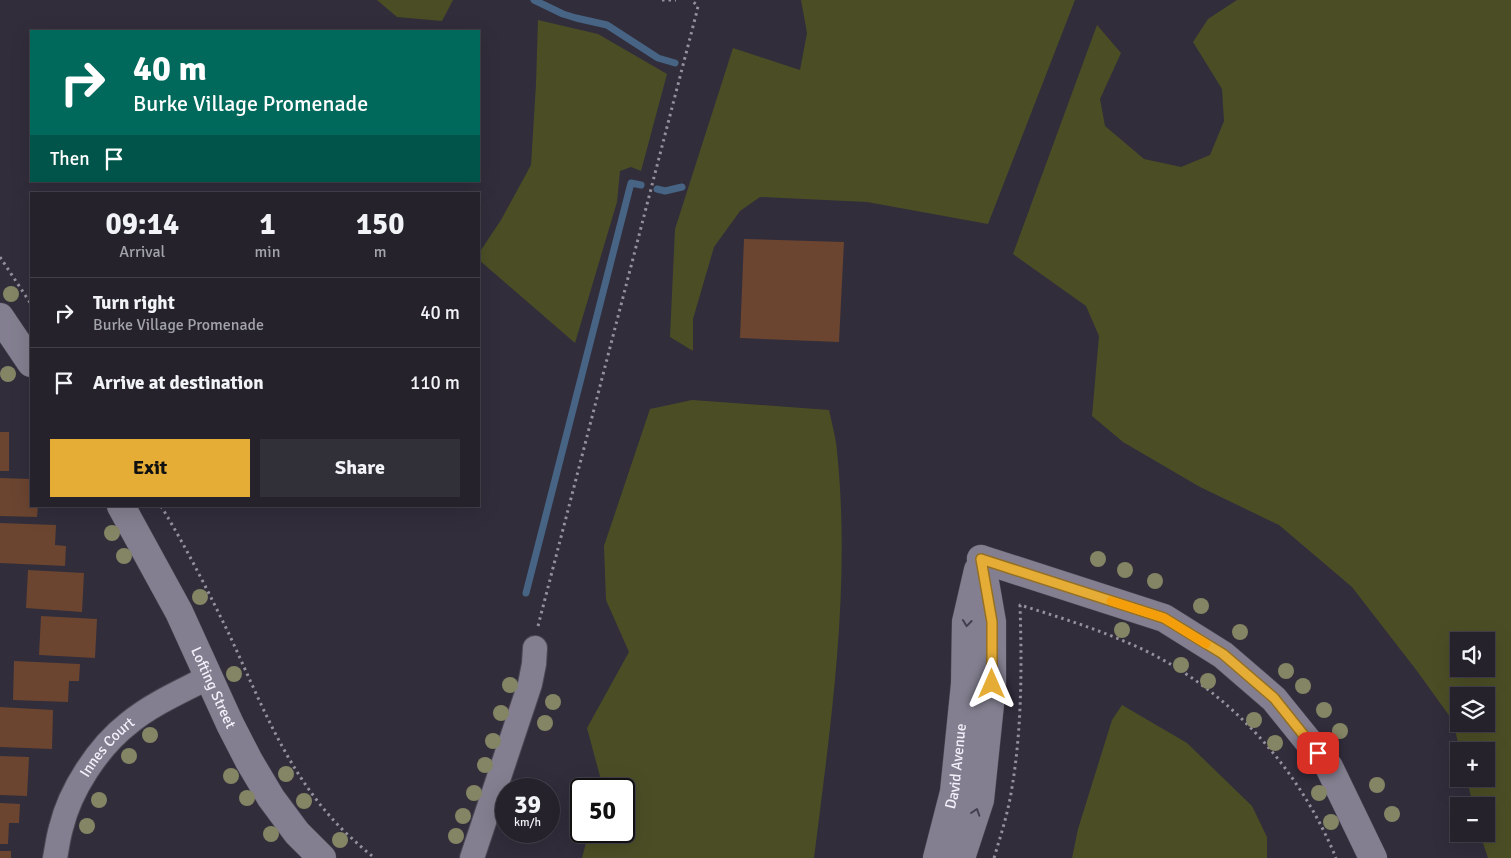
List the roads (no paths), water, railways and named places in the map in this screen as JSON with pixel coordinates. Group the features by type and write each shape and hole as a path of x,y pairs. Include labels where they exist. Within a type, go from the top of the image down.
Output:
{"street":[{"path":"0,316 30,361"},
{"name":"Lofting Street","path":"122,507 179,612 249,761 271,798 297,833 322,858"},
{"path":"981,559 1164,618 1223,654 1274,698 1329,767 1373,858"},
{"name":"David Avenue","path":"937,858 954,792 965,684 966,622 981,559"},
{"name":"David Avenue","path":"961,858 980,800 992,684 992,622 981,559"},
{"path":"472,858 527,693 534,664 535,648"},
{"name":"Innes Court","path":"55,858 61,827 74,793 90,766 108,743 129,723 154,706 208,677"}],"waterway":[{"path":"534,0 563,14 607,25 658,58 675,63"},
{"path":"526,593 631,183 641,185"},
{"path":"657,189 665,191 682,187"}]}
